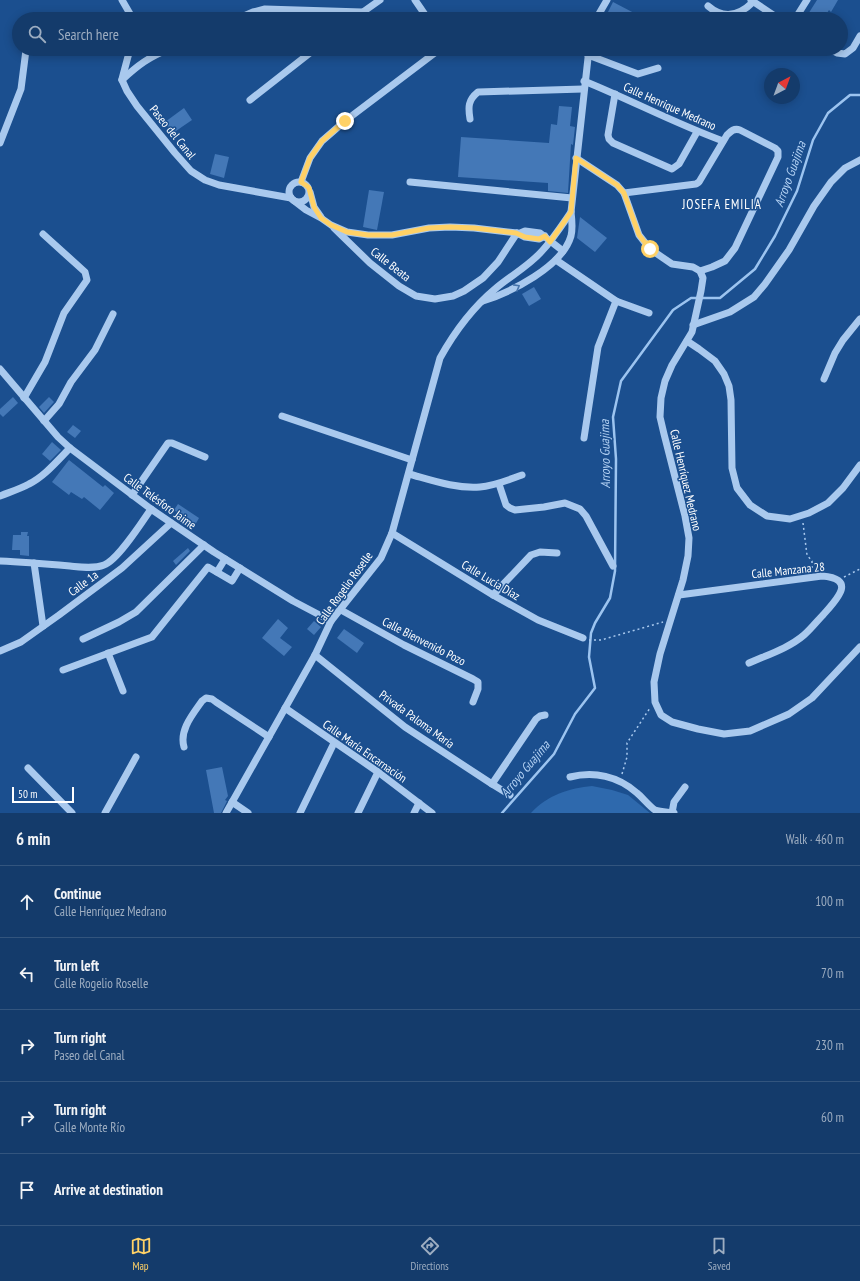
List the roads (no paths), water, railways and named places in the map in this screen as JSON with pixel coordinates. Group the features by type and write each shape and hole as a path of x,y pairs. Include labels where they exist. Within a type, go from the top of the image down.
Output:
{"street":[{"path":"122,0 129,12"},
{"path":"253,12 266,9 362,12 380,0"},
{"path":"416,0 424,12"},
{"path":"600,12 607,0"},
{"path":"799,12 807,0"},
{"path":"741,12 745,10 752,1 768,12"},
{"path":"708,6 712,10 718,12"},
{"path":"848,52 853,48 860,36"},
{"path":"0,143 21,89 25,56"},
{"path":"122,80 128,56"},
{"path":"122,80 134,68 153,56"},
{"path":"250,100 306,56"},
{"path":"301,182 310,158 322,141 345,121 431,56"},
{"name":"Calle Rogelio Roselle","path":"481,302 497,297 517,287 542,271 556,260 571,237 572,198 587,56"},
{"path":"597,56 638,74 658,68"},
{"name":"Paseo del Canal","path":"122,80 137,106 175,153 191,171 204,180 219,185 292,199 306,210 331,225 347,232 368,235 392,235 429,228 450,227 518,233 525,237 548,239"},
{"name":"Calle Henrique Medrano","path":"584,81 697,132 723,141 731,131 736,129 775,148 778,151 778,157 736,248 725,261 700,271"},
{"path":"470,119 468,109 472,97 478,92 584,89"},
{"path":"615,94 608,135 609,139 613,143 672,169 678,164 697,132"},
{"path":"624,193 696,184 699,182 723,141"},
{"path":"576,158 617,185 624,193 639,235 650,249 672,264 693,267 700,271"},
{"path":"693,325 730,312 754,297 789,250 814,206 830,182 845,168 860,160"},
{"path":"301,182 307,186 310,192 306,201 299,203 292,199 289,192 290,188 295,183 301,182"},
{"path":"410,182 572,198"},
{"name":"Paseo del Canal","path":"310,192 314,207 321,218"},
{"name":"Calle Rogelio Roselle","path":"226,813 315,655 331,621 381,558 392,533 440,358 458,328 481,302 493,290 541,252 548,239 571,212"},
{"name":"Calle Beata","path":"331,225 370,262 399,286 416,296 436,299 453,296 464,291 483,278 498,262 518,233"},
{"path":"24,398 45,362 64,313 87,280 85,272 43,234"},
{"path":"548,239 563,251"},
{"path":"556,260 616,301 649,313"},
{"name":"Calle Henríquez Medrano","path":"700,271 703,278 692,332 672,365 665,381 661,398 660,417 685,516 689,538 688,556 679,595 660,654 654,682 655,702 662,714 672,722 724,734 750,731 789,714 812,698 860,647"},
{"path":"584,438 598,347 616,301"},
{"path":"44,421 59,404 71,382 95,350 113,314"},
{"path":"824,379 835,353 843,340 860,319"},
{"path":"687,340 700,348 715,361 724,374 729,386 732,468 737,488 750,505 767,516 790,520 802,516 828,503 843,488 860,465"},
{"name":"Calle Telésforo Jaime","path":"0,369 44,421 70,448 171,523 225,559 292,601 331,621"},
{"path":"282,416 412,460"},
{"path":"132,495 168,444 172,443 205,457"},
{"path":"0,496 30,484 38,479 70,448"},
{"path":"409,474 456,485 478,487 499,484 522,475"},
{"path":"499,484 506,505 515,510 565,503 580,509 586,516 613,566"},
{"path":"0,560 91,567 105,565 114,558 130,540 151,508"},
{"name":"Calle 1a","path":"0,651 21,642 122,568 171,523"},
{"name":"Calle Lucía Díaz","path":"392,533 493,595 538,620 583,638"},
{"path":"83,639 136,612 204,545"},
{"path":"493,595 531,555 540,552 557,554"},
{"path":"114,558 122,568"},
{"path":"217,572 225,559"},
{"path":"34,563 43,626"},
{"path":"63,670 152,637 208,567 232,581 240,568"},
{"name":"Calle Manzana 28","path":"679,595 822,576 831,576 838,580 841,586 841,592 837,599 804,635 787,646 749,663"},
{"name":"Calle Bienvenido Pozo","path":"341,610 404,645 474,679 479,685 473,702"},
{"path":"108,653 123,691"},
{"name":"Privada Paloma María","path":"315,655 405,727 510,795"},
{"path":"184,747 182,740 183,733 202,701 206,698 212,699 269,737"},
{"name":"Calle María Encarnación","path":"285,708 378,772 432,813"},
{"path":"492,784 536,719 545,715"},
{"path":"300,813 334,743"},
{"path":"105,813 136,757"},
{"path":"28,768 72,813"},
{"path":"358,813 378,772"},
{"path":"570,777 582,774 596,775 621,781 635,791 655,810 673,813 674,802 685,786"},
{"path":"232,802 248,813"},
{"path":"414,813 419,803"}],"waterway":[{"name":"Arroyo Guajima","path":"502,813 554,754 575,714 595,688 589,657 591,633 595,623 610,598 615,571 616,459 613,417 621,381 673,310 691,298 720,298 755,269 775,236 797,191 813,140 828,113 850,95 860,95"}],"district":[{"name":"JOSEFA EMILIA","path":"722,204"}]}
